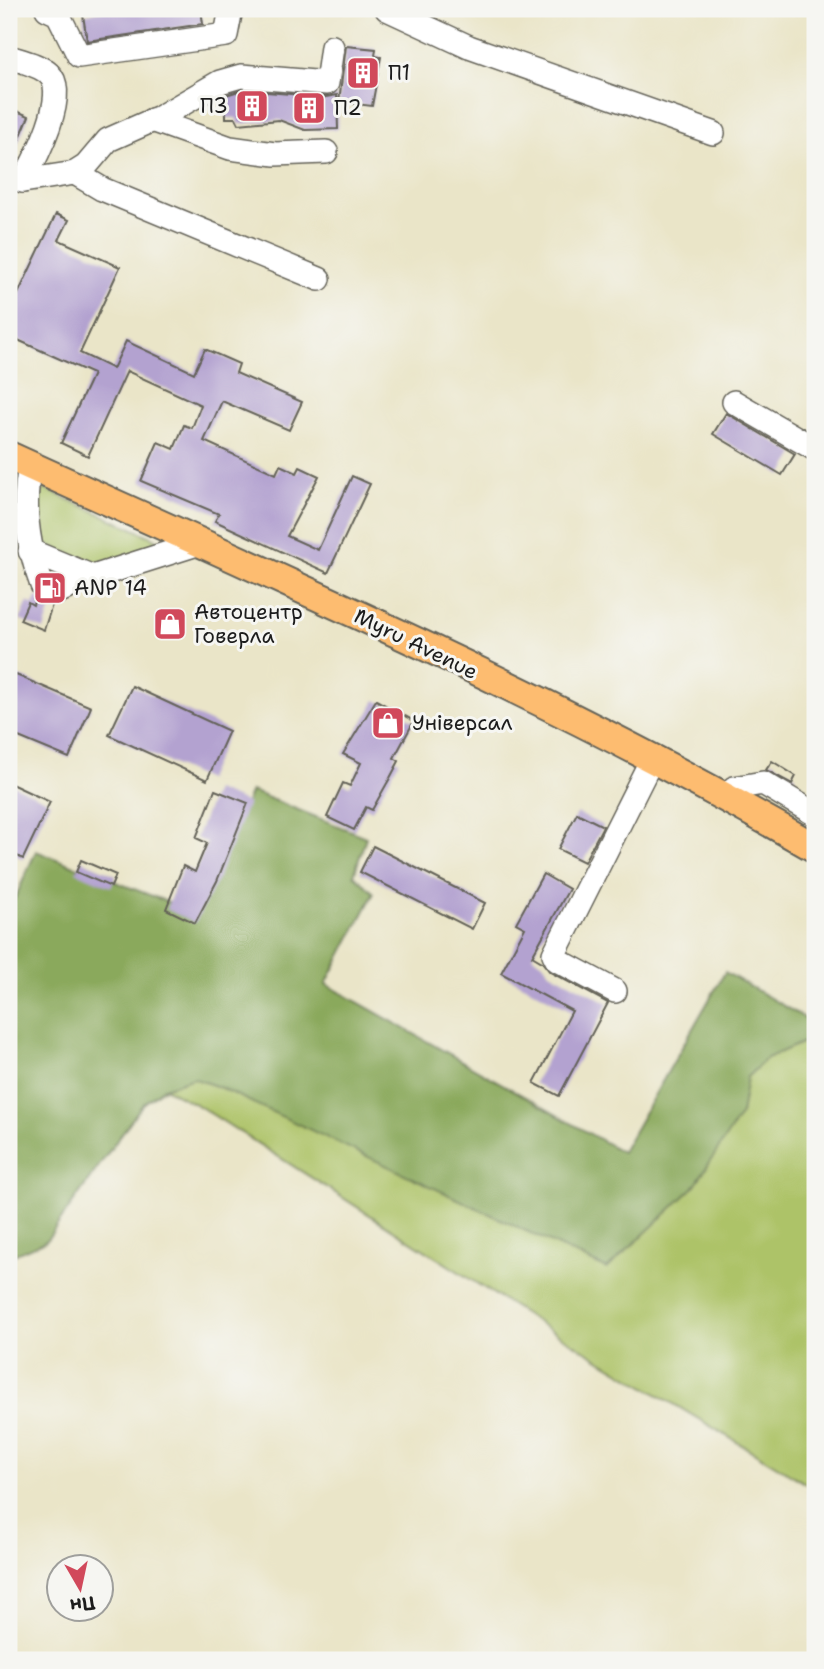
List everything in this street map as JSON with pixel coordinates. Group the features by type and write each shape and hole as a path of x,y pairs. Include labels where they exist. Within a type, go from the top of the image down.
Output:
{"main road":[{"name":"Myru Avenue","path":"19,461 398,634 728,798 815,849"}],"street":[{"path":"47,9 58,14 79,55 226,36 230,9"},
{"path":"387,9 469,47 713,133"},
{"path":"75,173 86,166 108,140 152,120 220,82 241,76 327,83 332,47"},
{"path":"9,57 49,73 55,82 58,97 55,109 17,173"},
{"path":"152,120 230,148 275,154 326,152"},
{"path":"17,173 75,173 102,189 319,279"},
{"path":"734,401 815,449"},
{"path":"19,461 29,523 30,551 50,588 200,543"},
{"path":"30,551 93,577"},
{"path":"615,991 557,960 554,954 652,759"},
{"path":"728,798 734,788 763,783 815,814"}],"green space":[{"path":"45,489 156,539 158,549 94,564 42,543 37,496"},
{"path":"251,791 366,837 354,875 374,893 326,984 622,1152 725,972 815,1024 815,1037 767,1058 747,1077 741,1114 693,1188 607,1269 219,1087 193,1078 164,1088 142,1105 46,1241 9,1257 9,912 36,851 196,913"},
{"path":"815,1037 815,1489 539,1323 199,1106 164,1088 193,1078 219,1087 607,1268 741,1114 747,1077 767,1058"}],"building":[{"path":"107,9 201,9 203,24 87,41 83,15"},
{"name":"П1","path":"346,46 376,49 375,56 381,57 372,106 339,102"},
{"path":"242,90 326,97 337,95 338,129 305,130 279,120 239,124 236,118 226,118 226,95"},
{"path":"9,108 29,116 10,162 9,162"},
{"path":"56,214 69,220 59,240 120,267 80,353 113,369 126,341 194,373 205,349 239,364 236,373 302,402 289,430 222,401 204,441 276,474 280,465 297,473 300,467 319,476 287,536 318,550 352,476 370,484 328,573 215,521 219,514 141,481 158,442 174,449 184,425 192,428 201,405 127,371 88,456 61,443 93,374 9,336 9,313"},
{"path":"726,413 795,454 782,475 713,434"},
{"path":"36,597 45,598 52,605 44,630 20,620 28,602 33,605"},
{"path":"9,672 91,707 69,758 9,733"},
{"path":"132,686 229,731 207,780 109,735"},
{"path":"376,700 414,721 394,758 399,761 390,778 372,810 366,807 354,830 327,817 343,783 350,786 361,763 343,754"},
{"path":"772,761 796,776 792,784 766,770"},
{"path":"9,783 50,802 23,859 9,852"},
{"path":"215,790 248,803 217,881 195,923 166,909 183,866 195,872 207,843 196,838"},
{"path":"577,813 603,826 584,862 558,849"},
{"path":"373,846 485,903 472,929 360,872"},
{"path":"81,860 116,875 111,887 76,872"},
{"path":"543,874 569,889 532,956 542,962 550,972 608,1003 559,1096 534,1083 572,1011 501,973 525,928 516,923"}],"place":[{"name":"П1","path":"363,73"},
{"name":"П3","path":"252,106"},
{"name":"П2","path":"309,108"},
{"name":"ANP 14","path":"50,588"},
{"name":"Автоцентр Говерла","path":"170,624"},
{"name":"Універсал","path":"388,723"}]}
